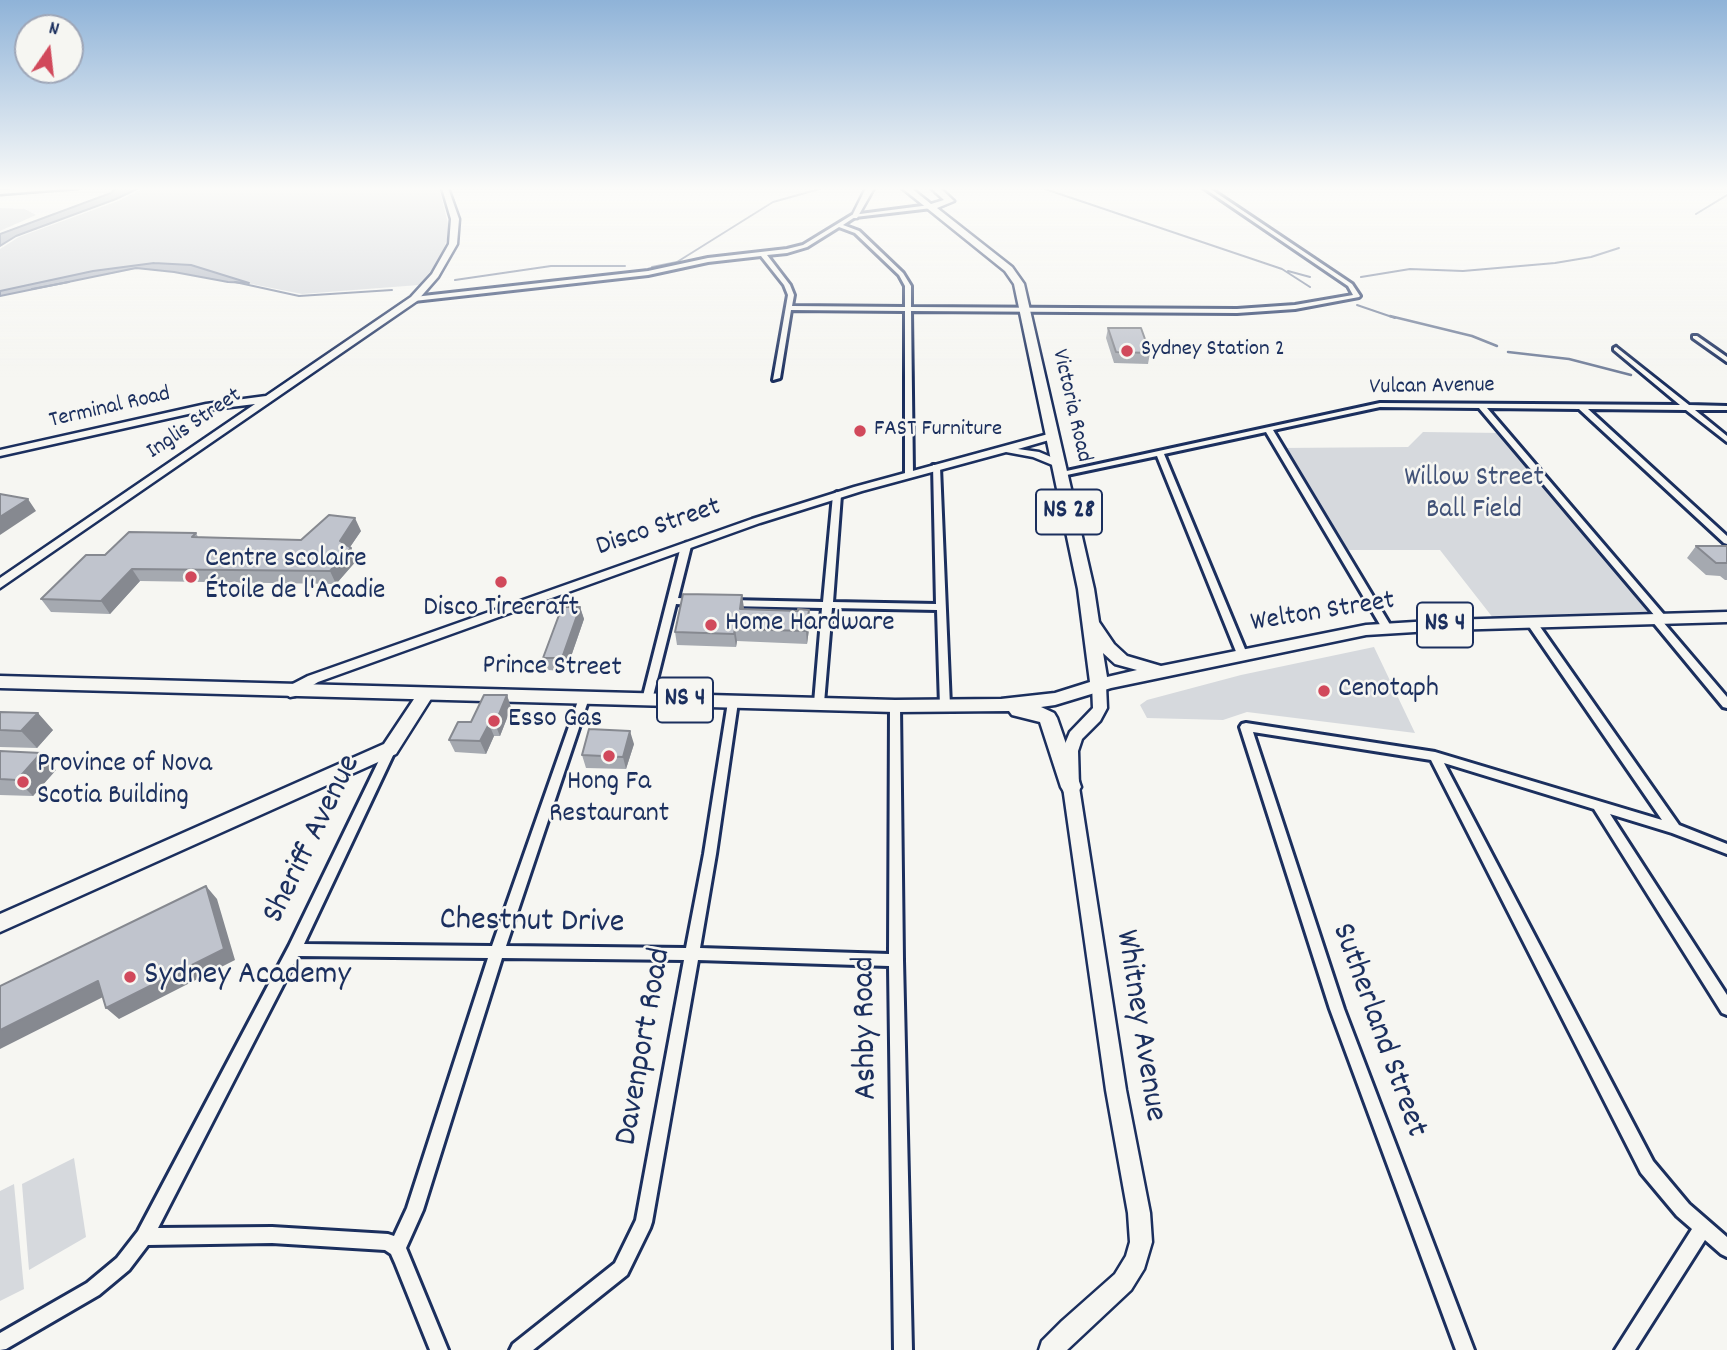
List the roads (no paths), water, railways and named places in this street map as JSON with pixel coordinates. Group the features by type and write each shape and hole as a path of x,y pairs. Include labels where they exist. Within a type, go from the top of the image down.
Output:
{"main road":[{"name":"Victoria Road","path":"986,251 1009,269 1019,284 1061,469 1090,620 1099,685"},
{"name":"Welton Street","path":"1099,685 1343,633 1387,628 1727,617"},
{"path":"1090,620 1108,648 1121,660 1143,668 1168,670"},
{"name":"Prince Street","path":"0,682 290,692 895,706 1002,705 1055,699 1099,685"},
{"name":"Sheriff Avenue","path":"390,749 426,694"},
{"path":"1002,705 1039,713 1048,718 1071,787"},
{"path":"0,922 390,749"}],"street":[{"name":"Inglis Street","path":"0,584 414,299 435,275 449,251"},
{"path":"414,299 648,273 708,260 779,251"},
{"path":"877,251 901,274 908,286 909,474"},
{"path":"791,309 1237,311 1296,307 1357,296 1350,285 1300,251"},
{"path":"763,254 790,290 791,309 776,378"},
{"path":"1695,337 1727,360"},
{"path":"1616,349 1727,440"},
{"name":"Terminal Road","path":"0,453 206,407 270,399"},
{"name":"Vulcan Avenue","path":"1061,469 1160,453 1380,405 1727,408"},
{"path":"1480,405 1659,618 1727,704"},
{"path":"1580,406 1727,541"},
{"path":"1269,430 1387,628"},
{"name":"Disco Street","path":"290,692 313,679 837,495 1052,436"},
{"path":"996,451 1035,454 1061,469"},
{"path":"1160,453 1242,654"},
{"path":"936,467 945,706"},
{"path":"819,703 837,495"},
{"path":"647,700 686,546"},
{"path":"672,601 710,602"},
{"path":"724,603 941,607"},
{"path":"1532,623 1675,829"},
{"name":"Whitney Avenue","path":"1051,1350 1070,1329 1123,1282 1136,1261 1141,1242 1139,1213 1118,1103 1071,787 1070,751 1075,736 1095,717 1100,708 1099,685"},
{"path":"397,1248 415,1210 497,951 584,698"},
{"name":"Davenport Road","path":"519,1350 621,1269 638,1240 648,1208 693,954 733,702"},
{"name":"Ashby Road","path":"895,706 896,960 903,1350"},
{"name":"Sutherland Street","path":"1435,755 1246,727 1337,1009 1465,1350"},
{"name":"Sheriff Avenue","path":"0,1343 93,1289 123,1264 144,1237 294,950 390,749"},
{"path":"1435,755 1675,829 1727,849"},
{"path":"1435,755 1647,1167 1683,1210 1727,1248"},
{"path":"1598,805 1727,1008"},
{"name":"Chestnut Drive","path":"294,950 693,954 896,960"},
{"path":"1624,1350 1703,1228"},
{"path":"144,1237 272,1235 382,1240 397,1248 439,1350"}],"waterway":[{"path":"652,267 677,262 695,251"},
{"path":"1229,251 1282,269 1310,287"},
{"path":"1361,277 1410,269 1463,271 1555,263 1610,251"},
{"path":"455,280 551,266 625,266"},
{"path":"1288,271 1310,277"},
{"path":"32,289 69,282"},
{"path":"235,282 299,296 392,290"},
{"path":"1357,305 1395,318"},
{"path":"1390,316 1472,336 1497,346"},
{"path":"1508,352 1569,359 1631,375"}],"place":[{"name":"Sydney Station 2","path":"1127,351"},
{"name":"FAST Furniture","path":"860,431"},
{"name":"Centre scolaire Étoile de l'Acadie","path":"191,577"},
{"name":"Disco Tirecraft","path":"501,582"},
{"name":"Home Hardware","path":"711,625"},
{"name":"Cenotaph","path":"1324,691"},
{"name":"Esso Gas","path":"494,721"},
{"name":"Hong Fa Restaurant","path":"609,756"},
{"name":"Province of Nova Scotia Building","path":"23,782"},
{"name":"Sydney Academy","path":"130,977"}],"park label":[{"name":"Willow Street Ball Field","path":"1474,496"}]}
